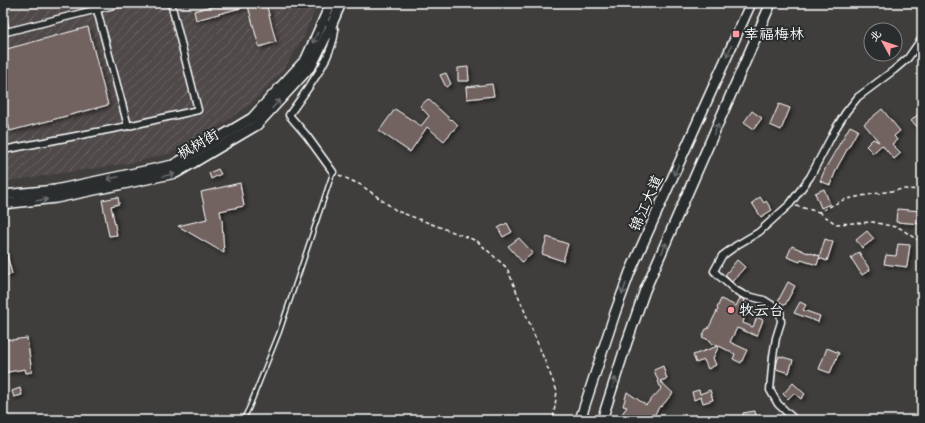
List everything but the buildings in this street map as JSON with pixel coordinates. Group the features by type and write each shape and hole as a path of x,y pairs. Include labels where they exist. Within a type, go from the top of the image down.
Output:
{"main road":[{"name":"枫树街","path":"3,195 55,190 173,165 252,118 306,59 340,3"},
{"name":"锦江大道","path":"580,420 630,272 751,3"},
{"path":"602,420 645,290 771,3"},
{"name":"枫树街","path":"3,204 56,198 176,173 257,126 312,65 327,24"}],"street":[{"path":"3,20 5,32 122,3"},
{"path":"3,150 128,126 198,110 171,3"},
{"path":"97,10 128,126"},
{"path":"327,24 336,30 335,37 323,65 289,115 307,136 333,172"},
{"path":"795,420 778,404 770,390 775,344 781,322 780,310 764,300 744,295 735,290 714,271 722,256 759,232 790,204 810,176 846,112 858,97 908,58 922,38"}],"lane":[{"path":"243,420 279,333 333,172"}],"path":[{"path":"333,172 361,185 397,211 476,241 507,268 557,391 553,420"},
{"path":"819,212 843,200 861,196 904,189 922,190"},
{"path":"790,204 819,212 836,224 873,222 900,228 922,243"}],"shaded area":[{"path":"3,3 318,3 304,36 284,69 252,103 211,132 171,153 136,162 3,182"}],"place":[{"name":"幸福梅林","path":"736,34"},
{"name":"牧云台","path":"731,310"}]}
